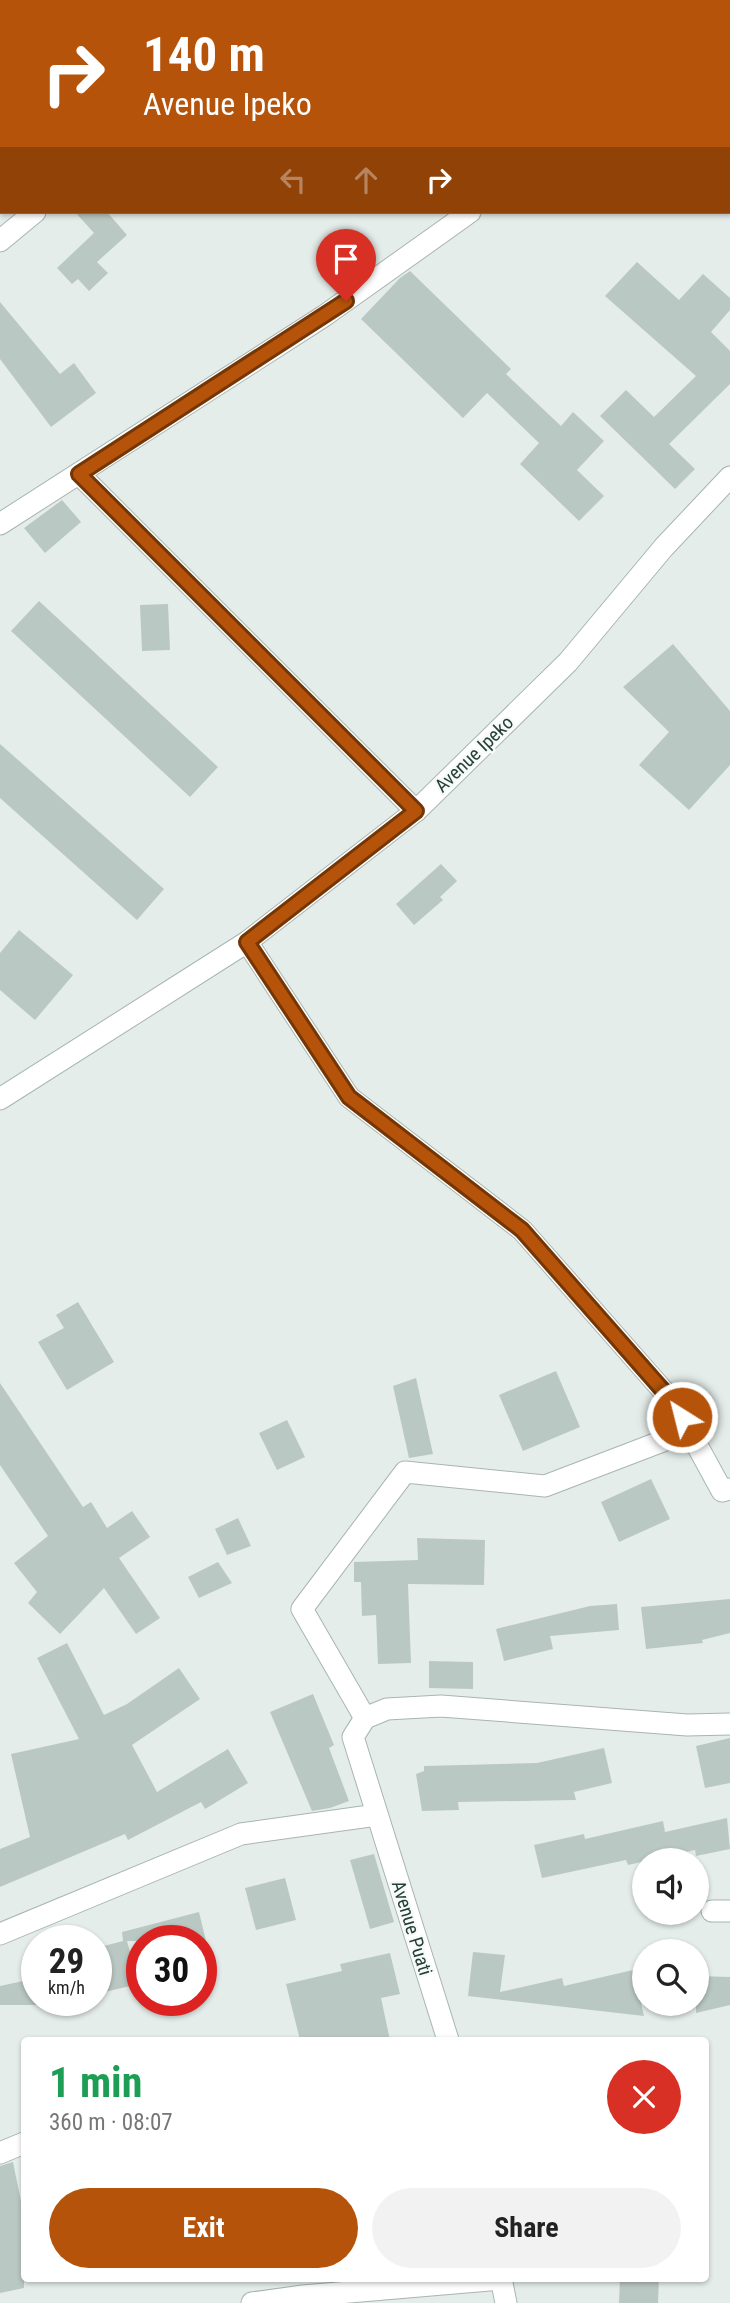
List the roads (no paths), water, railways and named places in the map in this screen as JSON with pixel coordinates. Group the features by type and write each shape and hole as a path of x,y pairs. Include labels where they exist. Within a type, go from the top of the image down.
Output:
{"street":[{"path":"0,240 32,214"},
{"path":"0,524 324,316 467,214"},
{"path":"79,474 416,811"},
{"name":"Avenue Ipeko","path":"0,1099 247,942 416,811 568,662 664,547 730,477"},
{"path":"247,942 349,1097 522,1230 674,1403 722,1491 730,1489"},
{"path":"690,1431 545,1486 405,1472 302,1609 365,1718 387,1709 441,1706 687,1725 730,1724"},
{"name":"Avenue Puati","path":"365,1718 353,1737 447,2037"},
{"path":"0,1934 241,1834 377,1815"},
{"path":"0,2153 21,2144"},
{"path":"252,2303 466,2282"},
{"path":"502,2282 506,2302"}]}
